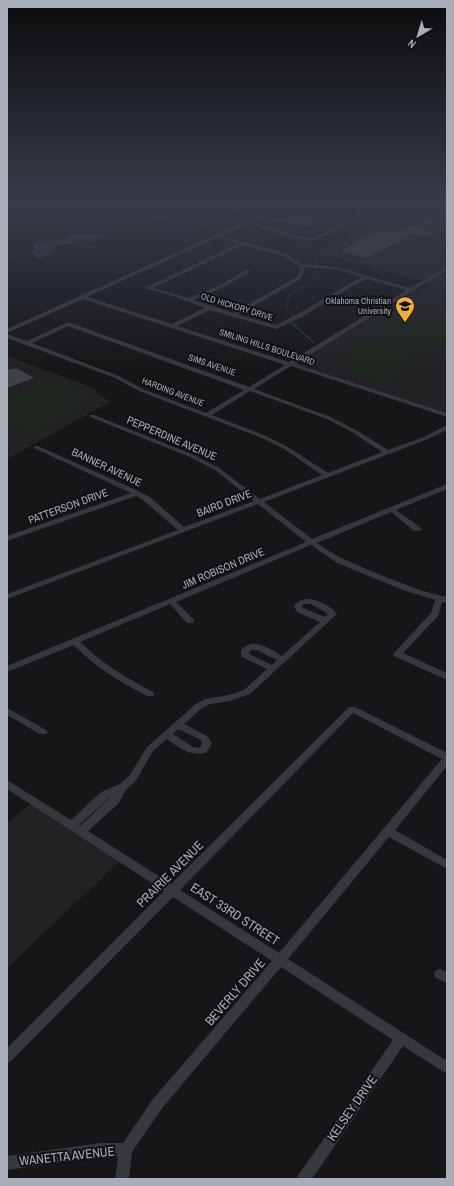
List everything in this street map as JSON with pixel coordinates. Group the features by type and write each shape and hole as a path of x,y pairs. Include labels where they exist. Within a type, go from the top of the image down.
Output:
{"street":[{"path":"7,331 170,257"},
{"name":"OLD HICKORY DRIVE","path":"213,257 148,288 189,300 209,308 276,327 298,317 349,286 367,277"},
{"path":"289,257 301,265 336,268 411,290"},
{"path":"234,315 257,300 297,280 302,272 301,265"},
{"path":"207,415 447,268"},
{"path":"189,300 222,286 248,271"},
{"name":"SMILING HILLS BOULEVARD","path":"82,296 447,415"},
{"path":"174,326 209,308"},
{"name":"SIMS AVENUE","path":"28,344 68,324 329,418 354,431 386,452"},
{"name":"HARDING AVENUE","path":"7,336 117,377 141,390 277,443 327,475"},
{"name":"PEPPERDINE AVENUE","path":"92,416 206,463 227,476 312,542 340,561 406,588 443,599"},
{"name":"BAIRD DRIVE","path":"7,597 426,438 447,427"},
{"name":"BANNER AVENUE","path":"36,447 137,493 147,499 183,530"},
{"name":"JIM ROBISON DRIVE","path":"7,669 447,486"},
{"name":"PATTERSON DRIVE","path":"7,539 137,493"},
{"path":"391,509 417,529"},
{"path":"443,599 435,614 397,654 447,677"},
{"path":"171,601 190,621"},
{"path":"76,828 111,804 123,787 132,779 150,749 199,706 208,701 230,698 242,694 273,669 326,621"},
{"path":"76,641 88,655 105,668 150,694"},
{"path":"273,669 248,657 245,655 245,651 250,647 258,647 282,660"},
{"name":"PRAIRIE AVENUE","path":"7,1057 352,709 447,758"},
{"path":"7,711 43,732"},
{"path":"167,735 192,751 200,752 204,750 207,743 204,738 178,725"},
{"name":"BEVERLY DRIVE","path":"122,1179 126,1150 158,1103 281,960 447,758"},
{"name":"EAST 33RD STREET","path":"7,784 447,1068"},
{"path":"76,828 102,798 123,787"},
{"path":"102,798 111,804"},
{"path":"388,831 447,865"},
{"name":"KELSEY DRIVE","path":"304,1179 401,1038"},
{"name":"WANETTA AVENUE","path":"7,1163 101,1150 126,1150"}],"shaded area":[{"name":"Oklahoma Christian University","path":"334,257 447,257 447,413 294,364 430,283"},
{"path":"435,320 447,323 447,339 431,350 426,351 369,333 385,323"},
{"path":"360,339 418,356 419,359 384,384 355,374 343,350"},
{"path":"7,356 91,387 110,402 7,459"},
{"path":"56,384 71,386 95,397 95,400 66,413 69,415 38,431 31,431 7,422 7,397 32,387"},
{"path":"34,801 123,858 7,968 7,823"}],"building":[{"path":"16,368 34,378 7,388 7,370"}],"waterway":[{"path":"291,320 292,316 286,307 289,295 306,285 315,274 317,260 314,257"},
{"path":"291,319 290,321 314,343"}],"place":[{"name":"Oklahoma Christian University","path":"405,323"}]}
